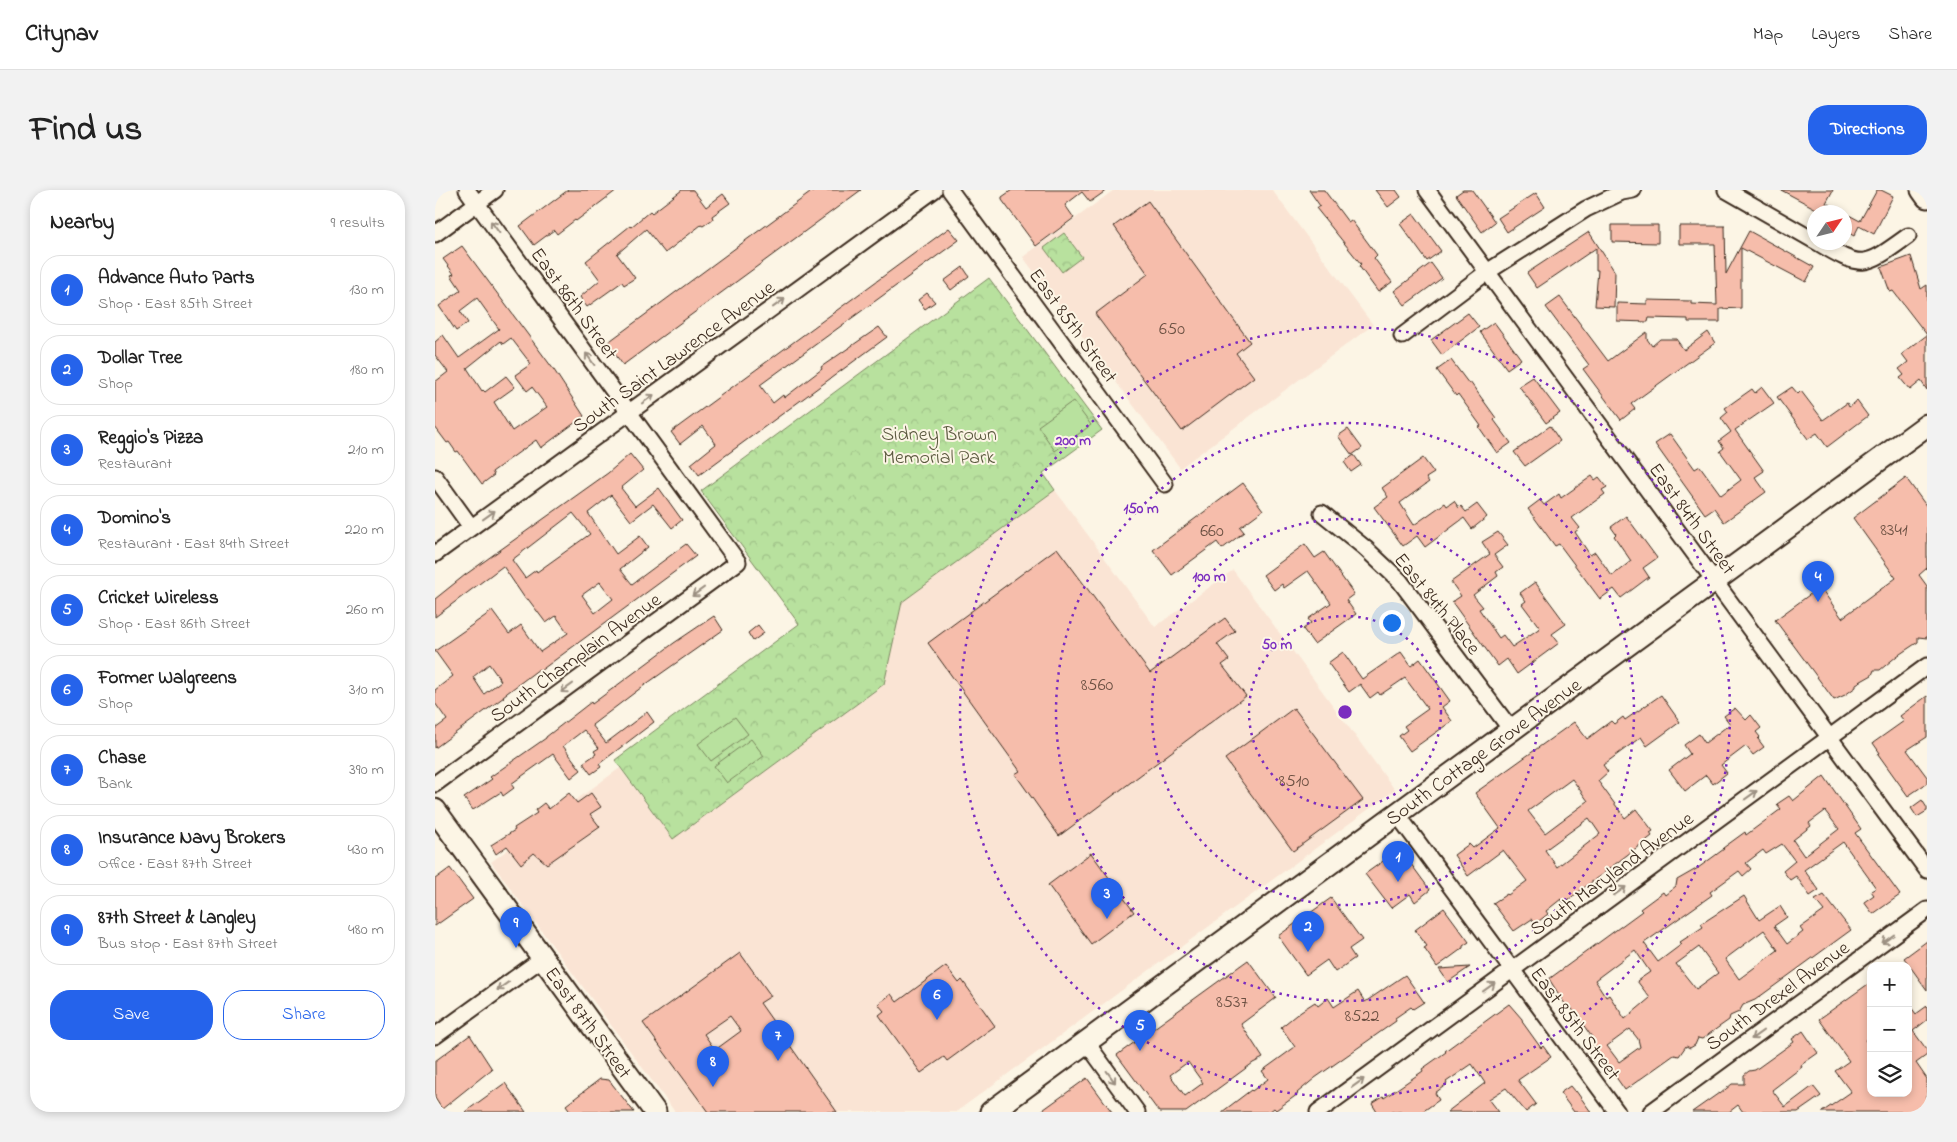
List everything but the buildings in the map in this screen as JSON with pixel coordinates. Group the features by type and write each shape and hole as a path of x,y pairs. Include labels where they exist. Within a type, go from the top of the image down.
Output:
{"main road":[{"path":"1922,190 1927,197"},
{"name":"South Cottage Grove Avenue","path":"991,1112 1927,426"},
{"name":"East 87th Street","path":"435,810 655,1112"}],"street":[{"name":"East 86th Street","path":"467,190 737,562"},
{"path":"435,234 495,190"},
{"name":"South Saint Lawrence Avenue","path":"435,554 934,190"},
{"name":"East 85th Street","path":"950,190 1165,484"},
{"name":"East 84th Street","path":"1427,190 1927,870"},
{"path":"1402,336 1487,272 1586,209 1623,192 1633,190"},
{"path":"1726,190 1807,237"},
{"path":"1829,250 1844,259 1862,263 1879,257 1908,236"},
{"path":"435,477 471,527"},
{"name":"East 84th Place","path":"1322,513 1365,548 1400,581 1511,730"},
{"name":"South Champlain Avenue","path":"435,784 737,562"},
{"name":"South Maryland Avenue","path":"1318,1112 1927,666"},
{"name":"East 85th Street","path":"1397,814 1617,1112"},
{"name":"South Drexel Avenue","path":"1651,1112 1927,910"},
{"path":"435,1036 543,958"},
{"path":"1086,1042 1137,1112"}],"shaded area":[{"path":"1114,190 1272,190 1373,325 1180,468 1023,257"},
{"path":"1055,490 1155,627 1233,570 1395,790 956,1112 675,1112 491,862 620,768 673,839 884,684 902,602"}],"green space":[{"path":"1064,233 1082,257 1062,272 1044,248"},
{"name":"Sidney Brown Memorial Park","path":"989,278 1102,430 1043,473 1055,490 902,602 884,684 673,839 615,760 799,624 701,491"},
{"path":"1073,401 1091,425 1055,451 1038,426"},
{"path":"735,717 748,734 711,761 698,744"},
{"path":"751,739 764,756 727,783 714,766"}],"place":[{"name":"Domino's","path":"1818,602"},
{"name":"Advance Auto Parts","path":"1398,882"},
{"name":"Reggio's Pizza","path":"1107,919"},
{"name":"87th Street & Langley","path":"516,948"},
{"name":"Dollar Tree","path":"1308,952"},
{"name":"Former Walgreens","path":"937,1020"},
{"name":"Cricket Wireless","path":"1140,1051"},
{"name":"Chase","path":"778,1061"},
{"name":"Insurance Navy Brokers","path":"713,1087"}]}
